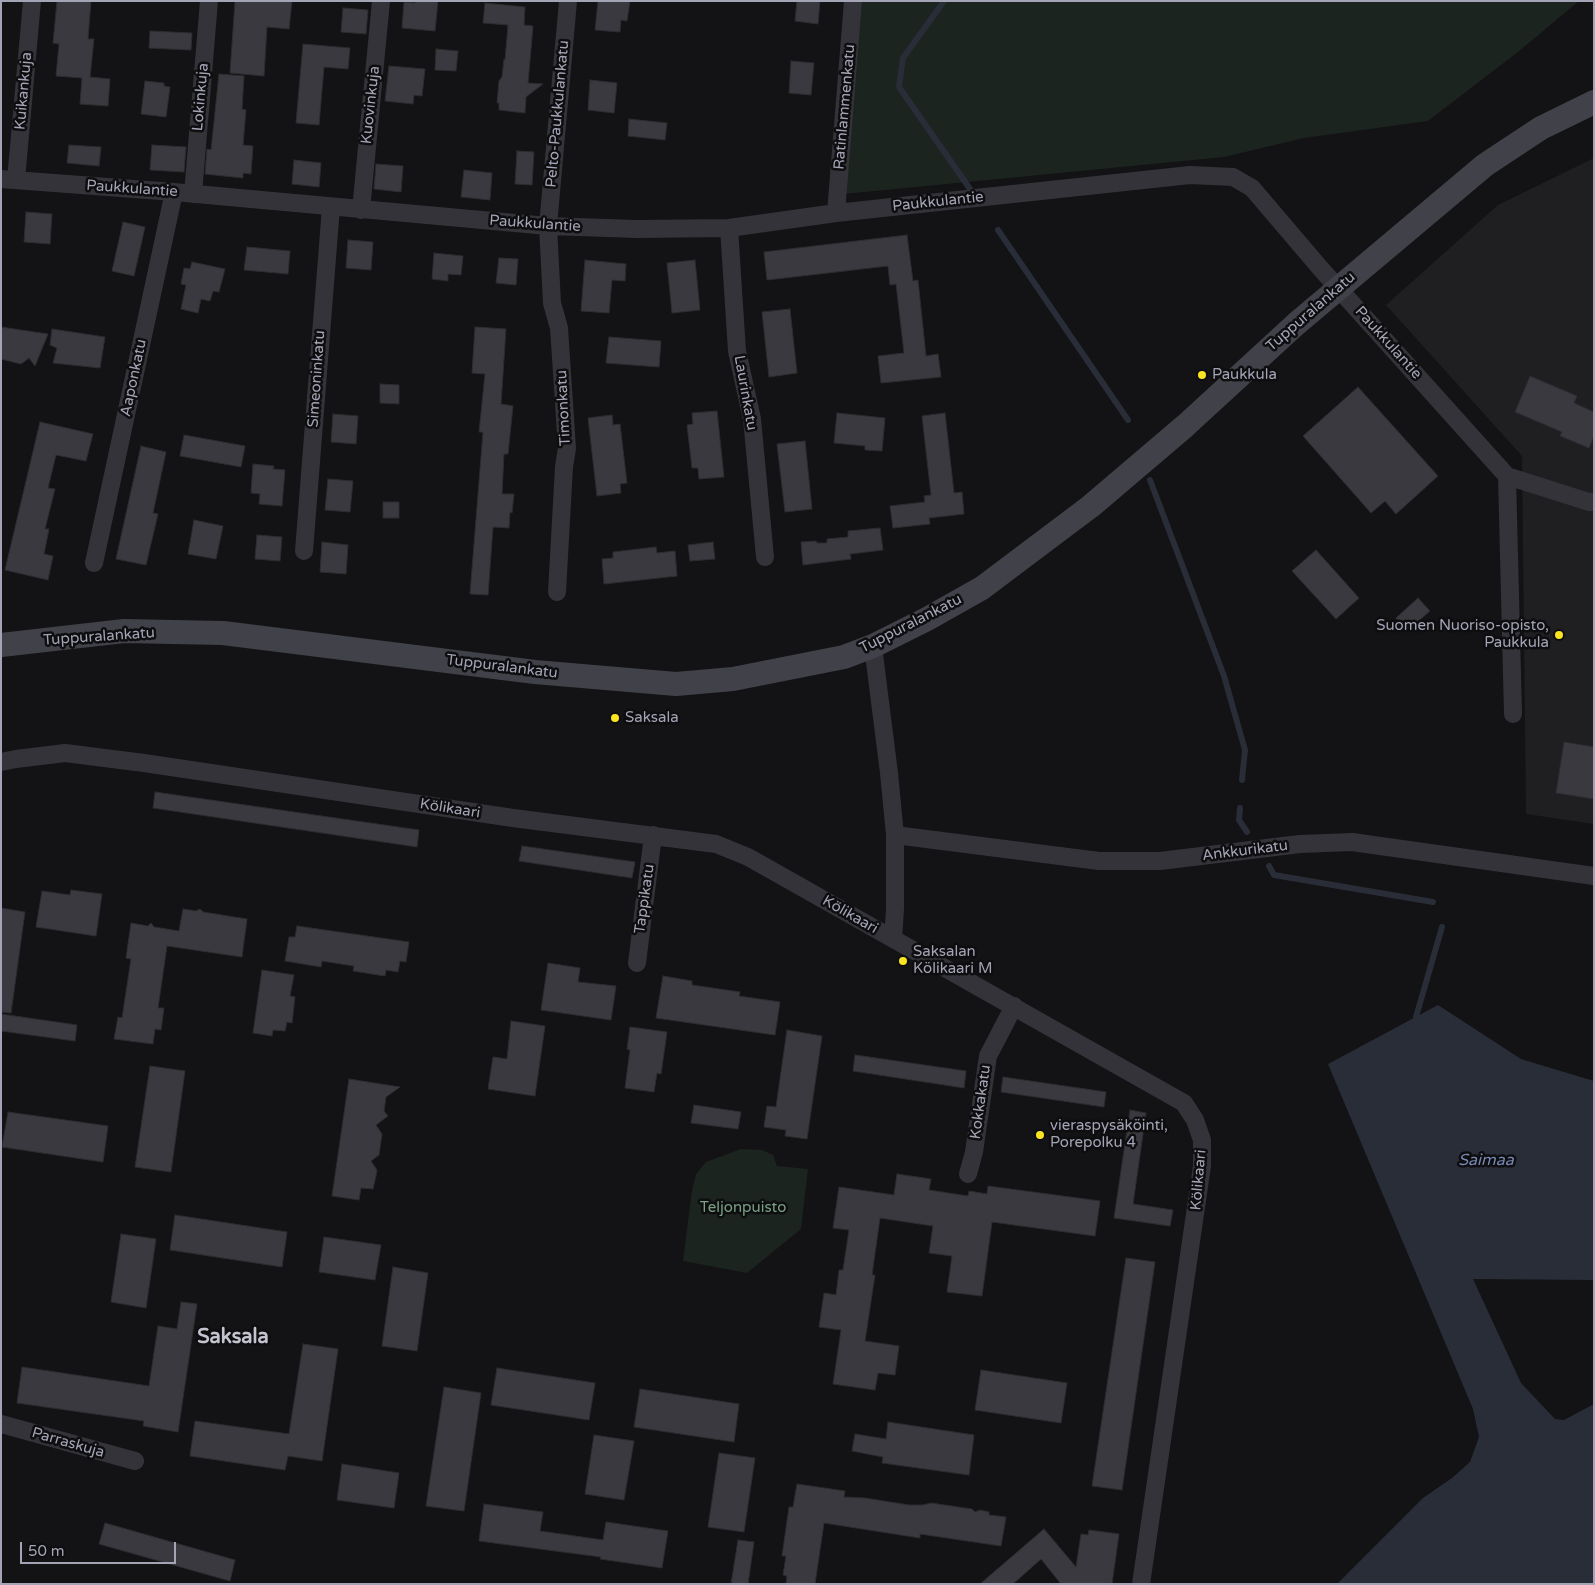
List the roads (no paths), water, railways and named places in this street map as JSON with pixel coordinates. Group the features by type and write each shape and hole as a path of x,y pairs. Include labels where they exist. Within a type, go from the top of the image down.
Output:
{"street":[{"name":"Kuikankuja","path":"9,179 32,1"},
{"name":"Lokinkuja","path":"193,194 209,1"},
{"name":"Kuovinkuja","path":"361,210 381,1"},
{"name":"Pelto-Paukkulankatu","path":"548,226 568,1"},
{"name":"Ratinlammenkatu","path":"836,213 853,1"},
{"name":"Tuppuralankatu","path":"1,645 124,632 223,633 535,672 676,684 733,679 844,657 873,646 982,588 1091,506 1185,426 1296,324 1485,165 1541,128 1594,102"},
{"name":"Paukkulantie","path":"9,179 548,226 637,229 729,228 836,213 1190,175 1233,177 1252,188 1321,270 1506,476"},
{"name":"Aaponkatu","path":"94,564 174,192"},
{"name":"Simeoninkatu","path":"304,551 331,207"},
{"name":"Timonkatu","path":"548,226 552,303 559,328 568,448 564,466 557,592"},
{"name":"Laurinkatu","path":"729,228 737,351 752,419 765,557"},
{"path":"1513,714 1506,476 1594,502"},
{"path":"873,646 895,835 893,939"},
{"name":"Kölikaari","path":"1,762 16,758 65,753 154,764 513,818 716,844 748,857 1184,1103 1195,1120 1202,1140 1202,1166 1141,1584"},
{"name":"Tappikatu","path":"636,963 654,835"},
{"name":"Ankkurikatu","path":"895,835 1099,861 1160,861 1300,844 1352,842 1594,876"},
{"name":"Kokkakatu","path":"968,1174 974,1152 988,1056 1014,1006"},
{"name":"Parraskuja","path":"1,1424 135,1461"}],"water":[{"name":"Saimaa","path":"1438,1005 1521,1059 1594,1081 1594,1280 1473,1279 1521,1383 1555,1419 1564,1420 1594,1404 1594,1584 1337,1584 1423,1498 1452,1478 1470,1462 1479,1437 1473,1409 1328,1064"}],"waterway":[{"path":"944,1 903,58 899,87 970,189"},
{"path":"998,230 1128,420"},
{"path":"1150,480 1224,676 1245,750 1242,780"},
{"path":"1240,808 1239,820 1247,832"},
{"path":"1269,866 1274,875 1433,902"},
{"path":"1416,1017 1442,927"}],"place":[{"name":"Paukkula","path":"1202,375"},
{"name":"Suomen Nuoriso-opisto, Paukkula","path":"1559,635"},
{"name":"Saksala","path":"615,718"},
{"name":"Saksalan Kölikaari M","path":"903,961"},
{"name":"vieraspysäköinti, Porepolku 4","path":"1040,1135"}],"district":[{"name":"Saksala","path":"233,1338"}],"park label":[{"name":"Teljonpuisto","path":"743,1208"}]}
